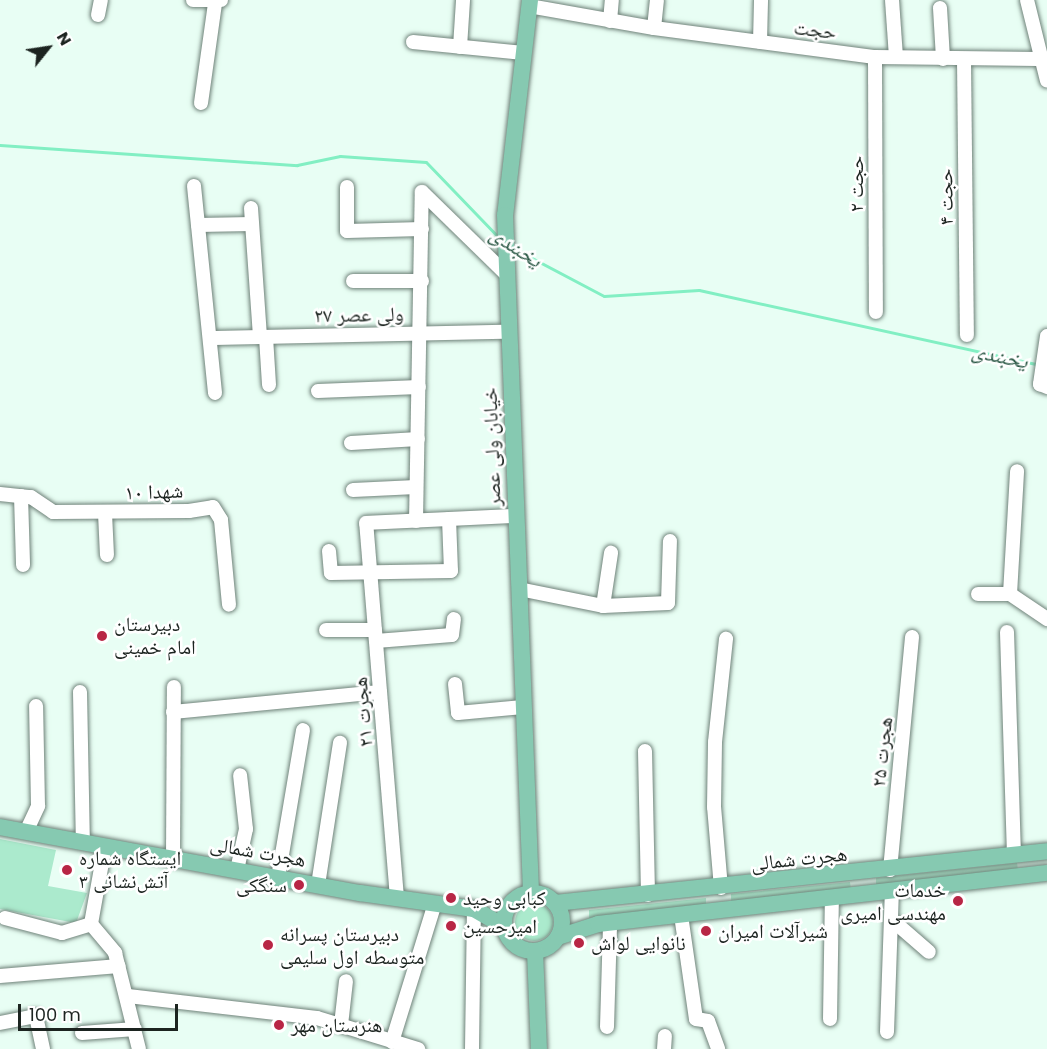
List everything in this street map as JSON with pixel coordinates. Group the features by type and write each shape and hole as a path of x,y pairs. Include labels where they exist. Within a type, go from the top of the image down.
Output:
{"main road":[{"name":"خیابان ولی عصر","path":"530,3 505,215 531,893"},
{"name":"هجرت شمالی","path":"0,827 318,885 474,909 504,926"},
{"name":"هجرت شمالی","path":"555,903 648,896 1047,851"},
{"path":"1020,854 1029,875"},
{"path":"535,951 558,937 610,923 1047,873"},
{"path":"474,909 511,903 531,893 555,903 562,920 558,937"},
{"path":"511,903 504,926 512,941 535,951"},
{"path":"535,951 539,1049"}],"street":[{"path":"98,15 100,0"},
{"path":"193,0 218,1 201,103"},
{"path":"460,47 463,0"},
{"path":"610,21 612,0"},
{"path":"654,28 657,0"},
{"path":"760,0 760,42"},
{"path":"892,0 896,57"},
{"path":"1027,0 1038,59 1047,81"},
{"name":"حجت","path":"530,3 610,21 654,28 875,57 1038,59"},
{"path":"940,8 944,59"},
{"path":"413,42 523,53"},
{"name":"حجت ۲","path":"875,57 876,312"},
{"name":"حجت ۴","path":"964,59 967,335"},
{"path":"194,186 215,393"},
{"path":"347,187 347,231 422,229"},
{"path":"507,274 422,192 416,521 516,516"},
{"path":"251,208 269,385"},
{"path":"198,225 252,224"},
{"path":"352,281 422,281"},
{"name":"ولی عصر ۲۷","path":"210,338 508,332"},
{"path":"1044,385 1047,336"},
{"path":"318,391 419,387"},
{"path":"351,443 418,439"},
{"path":"1010,594 1017,471"},
{"path":"353,490 416,487"},
{"name":"شهدا ۱۰","path":"0,494 31,497 53,512 189,512 213,507 221,520 229,605"},
{"path":"21,496 23,565"},
{"path":"105,513 107,555"},
{"path":"329,551 331,573 370,570 451,571 449,519"},
{"name":"هجرت ۲۱","path":"398,898 366,523 416,521"},
{"path":"519,589 603,606 668,603 670,541"},
{"path":"603,606 610,553"},
{"path":"978,594 1010,594 1047,619"},
{"path":"326,630 376,636 452,635 454,619"},
{"path":"1007,632 1020,854"},
{"name":"هجرت ۲۵","path":"890,870 912,638"},
{"path":"721,888 714,807 715,742 726,639"},
{"path":"455,684 458,713 523,707"},
{"path":"173,858 174,687"},
{"path":"80,692 83,842"},
{"path":"173,712 380,692"},
{"path":"27,832 38,806 36,706"},
{"path":"278,878 303,730"},
{"path":"318,885 340,743"},
{"path":"645,751 648,896"},
{"path":"237,870 246,829 240,775"},
{"path":"105,846 92,924 115,953 128,996 139,1049"},
{"path":"887,1032 892,891"},
{"path":"830,1019 832,897"},
{"path":"392,1042 435,903"},
{"path":"472,1049 474,909"},
{"path":"681,915 696,1019 708,1021 718,1049"},
{"path":"6,918 62,933 92,924"},
{"path":"891,920 929,952"},
{"path":"607,1027 610,923"},
{"path":"0,976 119,966"},
{"path":"341,1025 346,981"},
{"path":"128,996 317,1018 418,1049"},
{"path":"0,1023 36,1016 43,1049"},
{"path":"82,1033 135,1029"}],"green space":[{"path":"0,839 56,850 48,886 87,893 76,923 0,909"},
{"path":"1017,863 1018,870 876,885 876,878"},
{"path":"850,882 851,890 731,902 731,894"},
{"path":"706,898 706,906 589,918 589,910"},
{"path":"534,903 547,909 553,922 547,935 534,941 521,935 515,922 521,909"}],"waterway":[{"name":"یخبندی","path":"0,145 297,165 340,156 426,162 501,240"},
{"name":"یخبندی","path":"511,247 604,296 699,290 1039,365"}],"place":[{"name":"دبیرستان امام خمینی","path":"102,636"},
{"name":"ایستگاه شماره ۳ آتش‌نشانی","path":"67,870"},
{"name":"سنگکی","path":"299,885"},
{"name":"کبابی وحید","path":"451,898"},
{"name":"خدمات مهندسی امیری","path":"958,901"},
{"name":"امیرحسین","path":"451,926"},
{"name":"شیرآلات امیران","path":"706,931"},
{"name":"نانوایی لواش","path":"579,943"},
{"name":"دبیرستان پسرانه متوسطه اول سلیمی","path":"268,945"},
{"name":"هنرستان مهر","path":"279,1025"}]}
